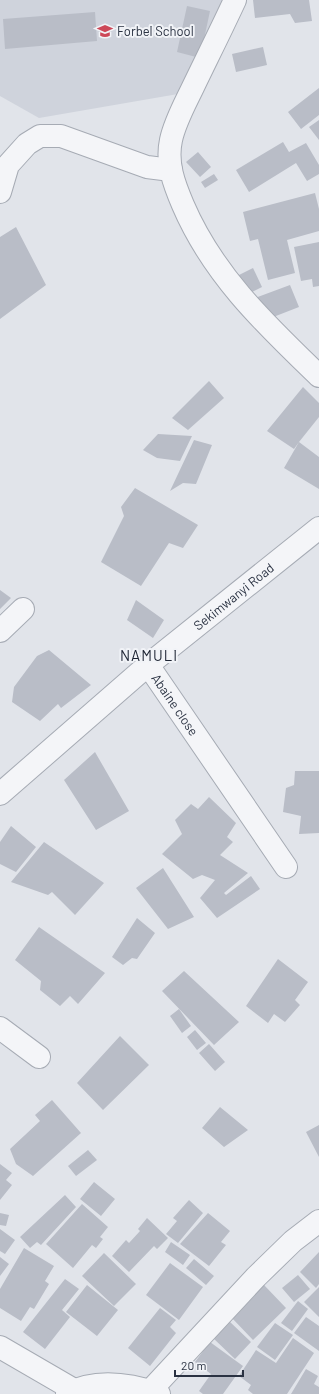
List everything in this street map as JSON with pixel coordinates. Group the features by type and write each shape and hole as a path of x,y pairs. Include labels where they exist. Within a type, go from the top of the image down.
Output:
{"street":[{"path":"235,0 174,129 169,153 170,170 176,190 197,234 224,277 280,339 319,376"},
{"path":"0,192 8,165 27,144 40,136 61,136 147,167 170,170"},
{"name":"Sekimwanyi Road","path":"148,665 319,528"},
{"path":"0,631 23,609"},
{"name":"Abaine close","path":"0,794 148,665 286,867"},
{"path":"0,1028 39,1057"},
{"path":"0,1347 71,1392 113,1384 154,1392 261,1272 293,1241 319,1222"}],"shaded area":[{"name":"Forbel School","path":"0,0 225,0 178,94 39,118 0,96"}],"building":[{"path":"253,0 309,0 312,21 295,23 290,14 255,18"},
{"path":"187,6 210,11 200,58 177,52"},
{"path":"95,12 97,41 5,49 3,19"},
{"path":"263,47 267,65 236,72 232,54"},
{"path":"319,88 319,115 301,129 288,112"},
{"path":"319,120 319,140 309,127"},
{"path":"283,142 289,152 306,143 319,165 319,174 307,181 296,163 249,192 236,170"},
{"path":"198,152 211,167 200,177 186,162"},
{"path":"214,174 218,180 205,188 201,182"},
{"path":"315,193 319,209 319,231 287,240 295,273 268,280 258,239 250,241 243,212"},
{"path":"16,227 46,285 0,319 0,237"},
{"path":"319,242 319,286 313,287 312,279 301,281 294,247"},
{"path":"253,268 262,287 246,295 237,276"},
{"path":"290,285 299,307 263,321 255,298"},
{"path":"209,381 224,398 188,430 172,418"},
{"path":"303,387 319,403 319,417 294,449 267,431"},
{"path":"158,434 192,436 180,461 157,458 143,450"},
{"path":"194,440 212,445 196,484 183,483 170,491"},
{"path":"299,442 319,457 319,489 284,468"},
{"path":"135,488 198,525 183,548 169,543 141,586 101,562 124,516 121,507"},
{"path":"0,590 11,598 0,609"},
{"path":"136,600 164,620 153,638 127,620"},
{"path":"49,650 91,685 61,708 58,704 40,721 12,702 14,687 37,656"},
{"path":"95,752 129,811 96,830 64,780"},
{"path":"295,771 319,771 319,833 299,834 301,816 283,812 286,788 294,785"},
{"path":"209,797 236,823 227,837 233,842 220,855 248,873 224,893 226,895 251,876 260,889 217,918 200,898 215,880 202,875 193,879 162,854 182,834 175,820 191,804 198,809"},
{"path":"11,826 36,847 16,872 0,864 0,842"},
{"path":"44,842 104,883 75,915 52,892 48,895 11,882"},
{"path":"163,868 194,917 168,929 136,888"},
{"path":"137,918 155,933 137,959 132,958 123,965 112,957"},
{"path":"39,927 105,973 78,1004 70,996 60,1006 40,990 41,981 15,960"},
{"path":"278,959 308,982 295,1000 300,1005 285,1022 274,1014 268,1023 246,1006"},
{"path":"184,971 239,1022 214,1045 162,991"},
{"path":"179,1009 191,1026 182,1033 170,1016"},
{"path":"195,1030 206,1043 197,1050 187,1037"},
{"path":"120,1036 149,1065 103,1110 77,1083"},
{"path":"209,1044 225,1062 215,1071 199,1053"},
{"path":"52,1100 81,1133 33,1176 16,1164 10,1149 40,1121 35,1115"},
{"path":"220,1107 248,1130 224,1147 202,1128"},
{"path":"319,1125 319,1157 306,1132"},
{"path":"88,1150 97,1160 76,1176 68,1166"},
{"path":"0,1164 12,1173 6,1180 12,1185 0,1200"},
{"path":"94,1182 115,1199 101,1216 80,1199"},
{"path":"65,1195 76,1207 41,1245 37,1242 30,1248 20,1237"},
{"path":"189,1200 203,1213 178,1243 166,1234 177,1221 173,1218"},
{"path":"82,1204 108,1227 100,1237 103,1239 96,1248 92,1245 73,1268 46,1244"},
{"path":"0,1213 9,1215 6,1226 0,1225"},
{"path":"208,1213 230,1231 221,1242 226,1245 209,1266 180,1244"},
{"path":"147,1218 168,1238 157,1249 154,1246 129,1272 112,1256 126,1240 129,1243 140,1231 138,1229"},
{"path":"0,1229 15,1240 5,1254 0,1251"},
{"path":"171,1242 190,1255 183,1265 165,1252"},
{"path":"24,1248 54,1266 45,1281 49,1284 34,1309 30,1307 21,1321 0,1308 0,1289"},
{"path":"319,1252 319,1284 316,1288 300,1272"},
{"path":"104,1253 136,1284 114,1306 82,1276"},
{"path":"0,1257 9,1264 0,1276"},
{"path":"194,1259 214,1276 206,1285 186,1268"},
{"path":"170,1263 203,1287 179,1320 146,1295"},
{"path":"298,1275 310,1289 294,1302 282,1288"},
{"path":"65,1279 79,1289 62,1310 70,1317 45,1349 23,1332"},
{"path":"87,1285 118,1310 97,1336 66,1312"},
{"path":"264,1285 286,1308 253,1340 231,1317"},
{"path":"319,1287 319,1317 304,1302"},
{"path":"298,1301 308,1309 292,1331 281,1323"},
{"path":"160,1308 176,1320 170,1327 176,1333 150,1366 128,1348"},
{"path":"306,1317 319,1326 319,1351 294,1333"},
{"path":"229,1321 251,1342 235,1359 213,1338"},
{"path":"275,1323 293,1335 275,1360 257,1347"},
{"path":"293,1338 314,1353 287,1394 253,1394 248,1390 251,1385 239,1376 256,1350 276,1363"},
{"path":"210,1342 243,1366 223,1394 203,1394 199,1391 211,1374 195,1362"},
{"path":"306,1369 318,1376 314,1384 319,1387 319,1394 291,1394"}],"place":[{"name":"Forbel School","path":"105,31"}],"district":[{"name":"NAMULI","path":"149,655"}]}
